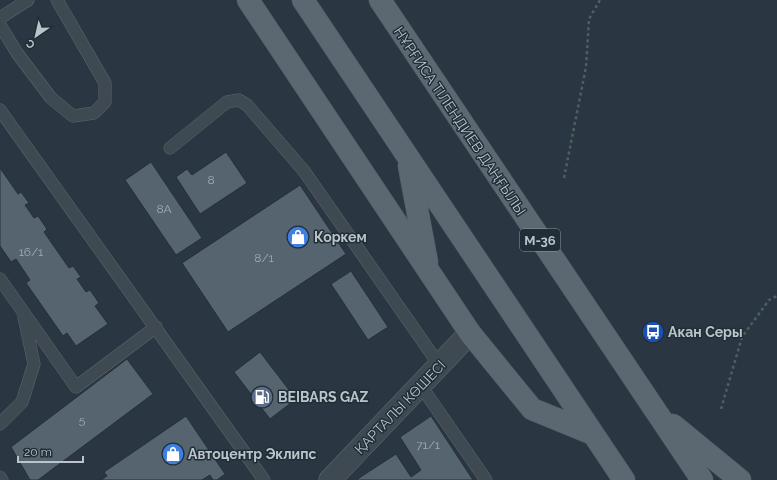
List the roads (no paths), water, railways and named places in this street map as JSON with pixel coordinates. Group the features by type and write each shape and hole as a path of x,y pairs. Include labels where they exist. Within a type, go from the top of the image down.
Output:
{"main road":[{"path":"248,0 470,334 532,409 593,434"},
{"path":"303,0 624,480"},
{"name":"НҰРҒИСА ТІЛЕНДИЕВ ДАҢҒЫЛЫ","path":"380,0 702,480"},
{"path":"408,157 429,272"},
{"path":"653,408 740,480"}],"street":[{"name":"ҚАРТАЛЫ КӨШЕСІ","path":"333,479 470,334"}],"lane":[{"path":"0,18 28,0"},
{"path":"0,25 17,53 51,98 73,116 94,113 105,102 105,83 57,0"},
{"path":"170,148 227,102 239,100 248,105 304,171 440,366"},
{"path":"0,110 264,480"},
{"path":"0,279 76,387 156,327"},
{"path":"0,424 22,402 34,364 23,311"},
{"path":"421,386 486,480"}],"place":[{"name":"Коркем","path":"298,237"},
{"name":"Акан Серы","path":"653,332"},
{"name":"BEIBARS GAZ","path":"262,397"},
{"name":"Автоцентр Эклипс","path":"173,454"}]}
